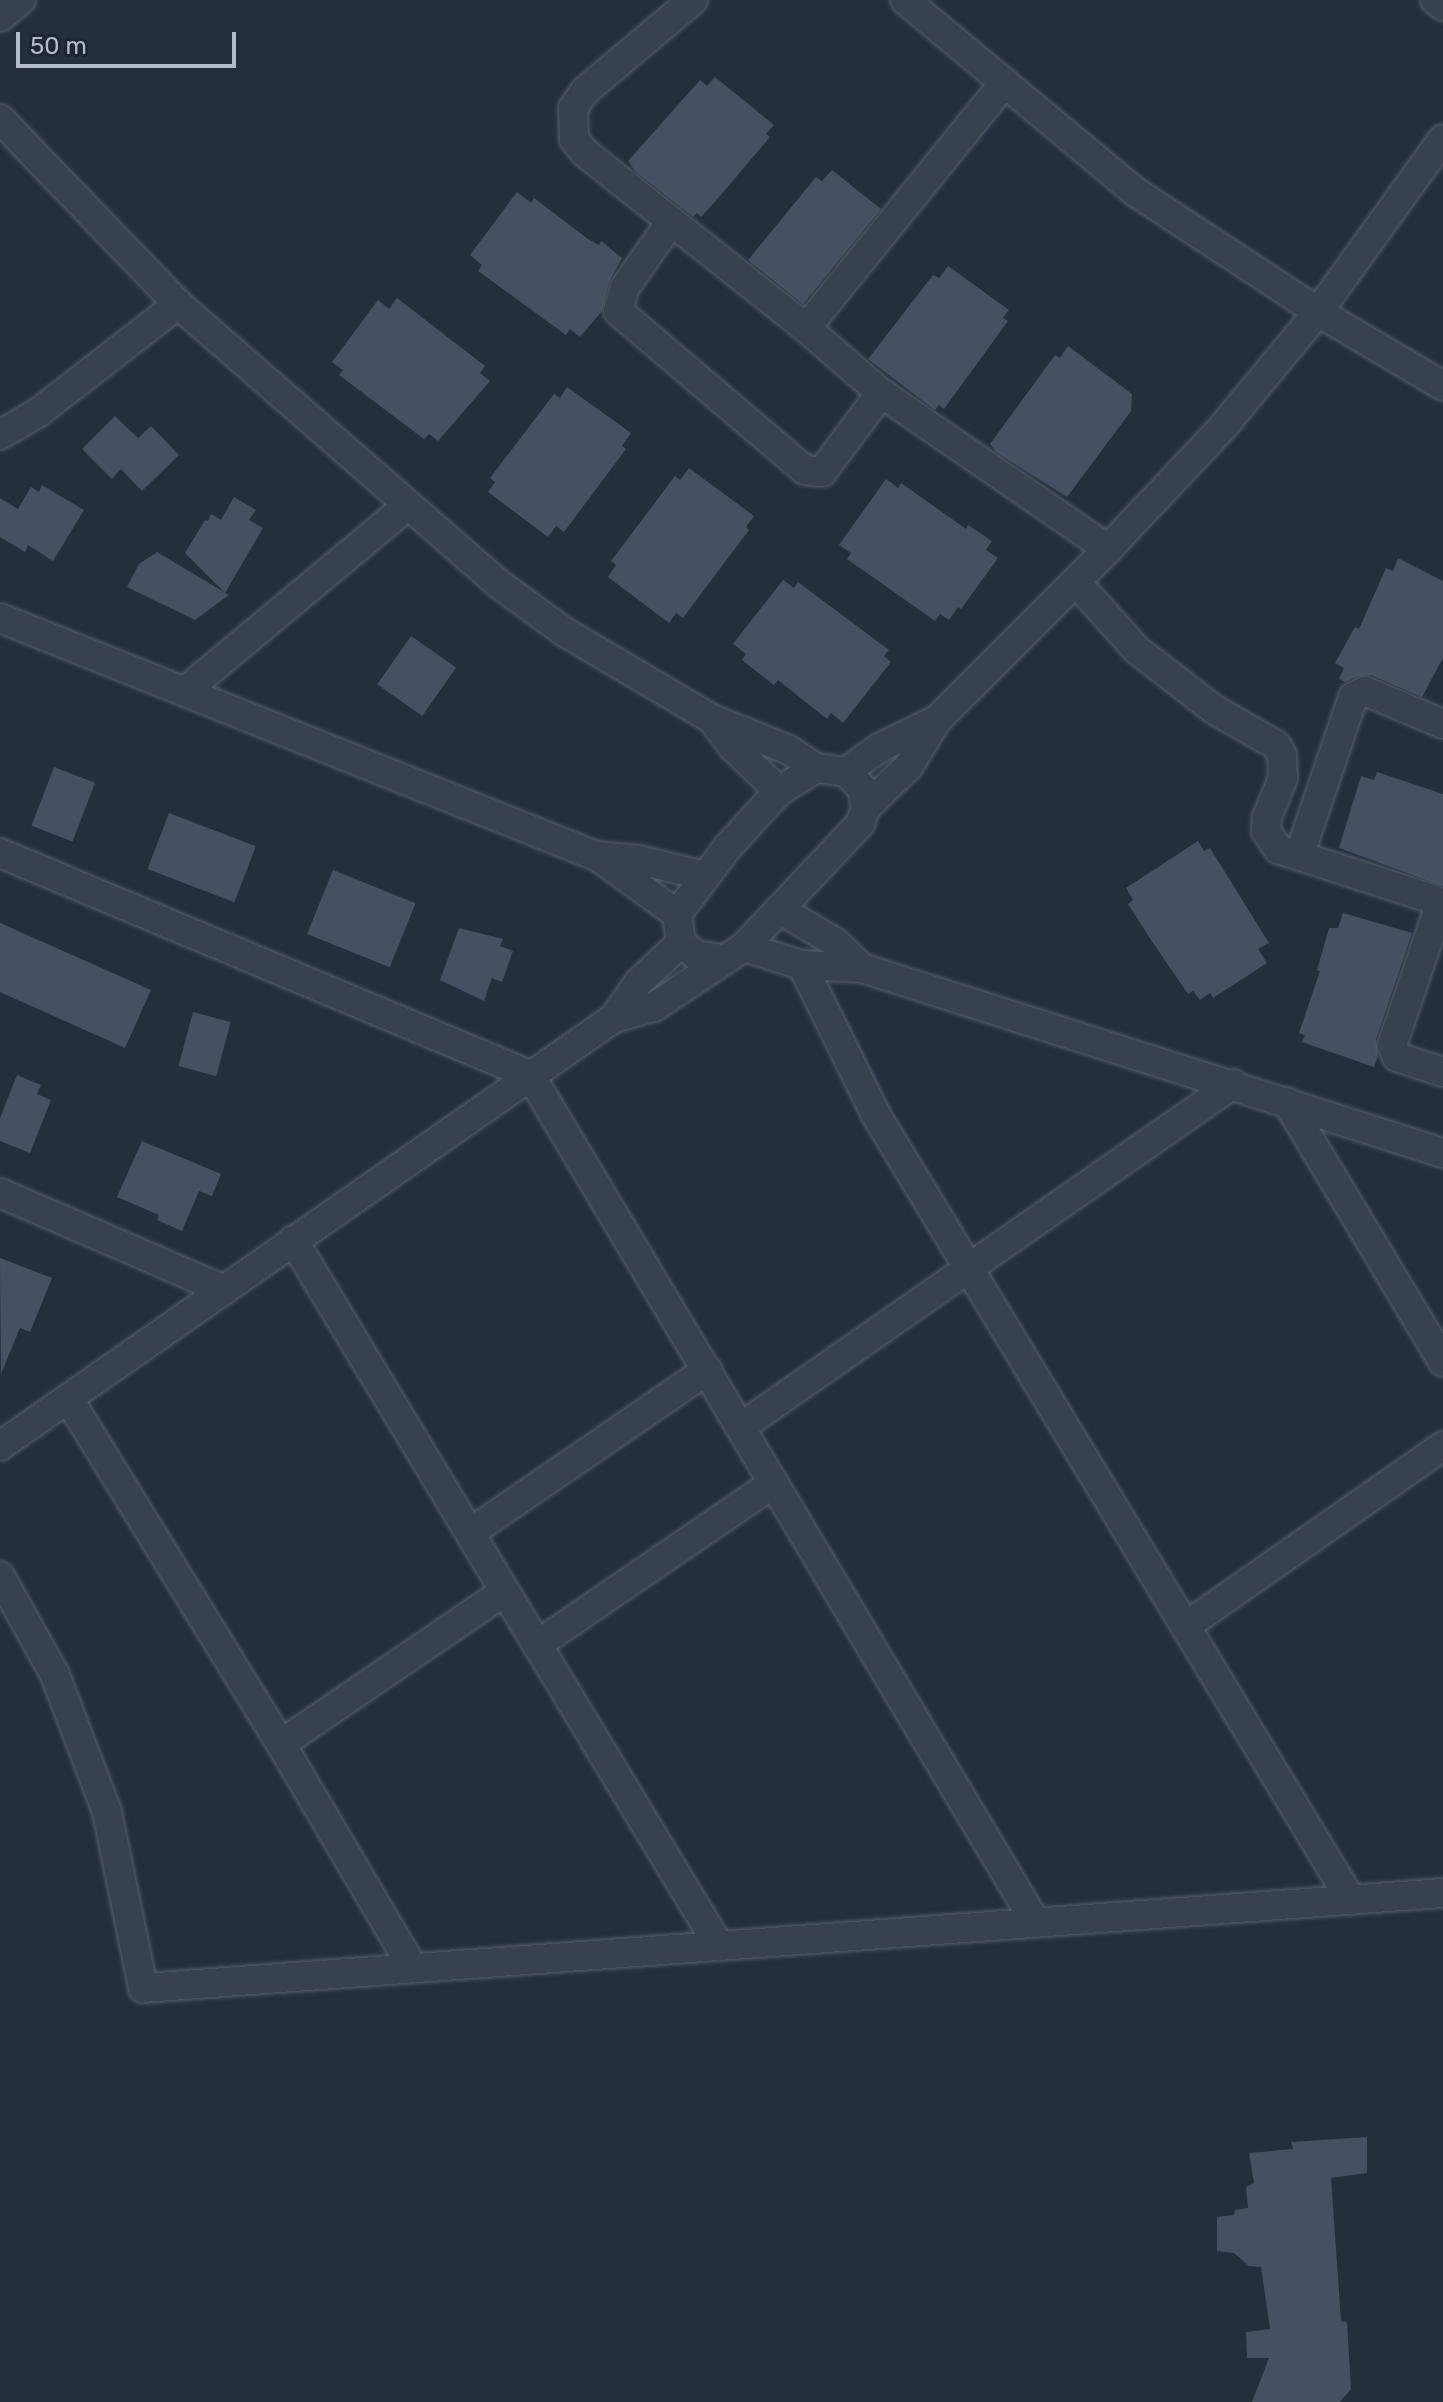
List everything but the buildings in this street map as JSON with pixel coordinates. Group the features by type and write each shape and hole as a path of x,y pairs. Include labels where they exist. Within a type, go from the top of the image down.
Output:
{"street":[{"path":"0,17 21,0"},
{"path":"693,0 585,91 573,108 571,127 574,139 584,152 806,328 881,393 1108,549"},
{"path":"905,0 1137,193 1318,312 1443,386"},
{"path":"1435,0 1443,6"},
{"path":"806,328 1005,82"},
{"path":"0,119 178,304 406,507 499,584 563,631 712,719 789,750 816,768 846,772 862,788 866,807"},
{"path":"0,1446 614,1018 654,1007 733,953 849,838 860,824 866,807 908,767 937,720 1076,582 1222,428 1318,312 1443,139"},
{"path":"671,222 625,287 618,311 805,470 822,472 881,393"},
{"path":"0,435 39,412 178,304"},
{"path":"185,691 406,507"},
{"path":"1076,582 1137,650 1215,710 1276,745 1282,755 1283,778 1267,817 1266,831 1278,849 1420,895 1441,907 1392,1045 1397,1057 1443,1072"},
{"path":"0,618 596,856 677,914"},
{"path":"1299,856 1353,697 1365,691 1443,724"},
{"path":"712,719 732,746 779,791"},
{"path":"846,772 879,748 937,720"},
{"path":"816,768 779,791 705,876 677,914 681,943 696,955 733,953 802,965 862,968 1443,1153"},
{"path":"0,853 530,1075 1036,1923"},
{"path":"596,856 639,860 705,876"},
{"path":"779,909 836,943 862,968"},
{"path":"614,1018 639,982 681,943"},
{"path":"802,965 876,1115 1351,1900"},
{"path":"741,1427 1233,1084"},
{"path":"1287,1102 1443,1362"},
{"path":"0,1193 224,1290"},
{"path":"293,1240 719,1946"},
{"path":"470,1533 707,1370"},
{"path":"68,1398 281,1744 413,1968"},
{"path":"1186,1626 1443,1446"},
{"path":"537,1645 774,1483"},
{"path":"0,1576 55,1675 107,1812 143,1988 1443,1893"},
{"path":"281,1744 505,1591"}]}
